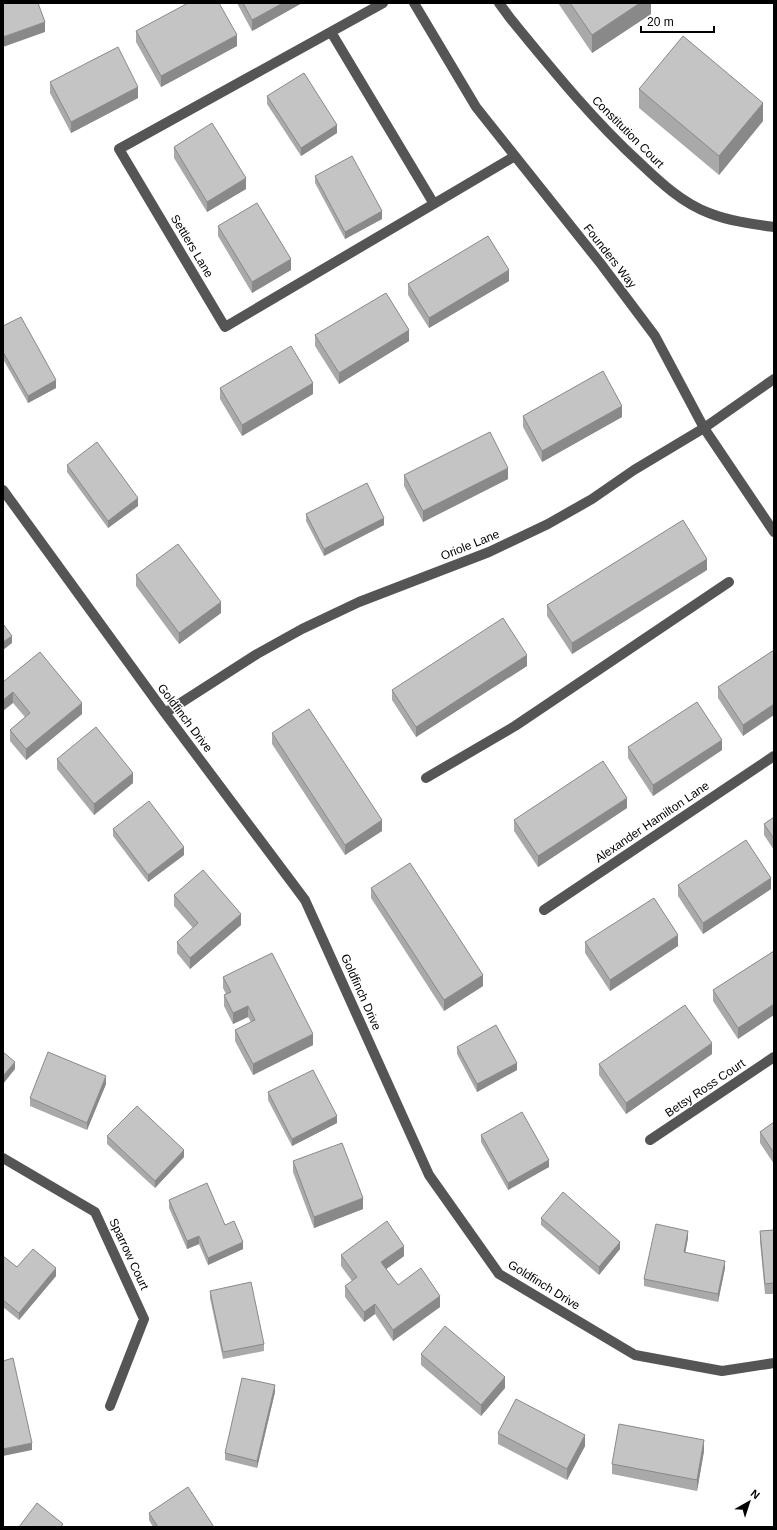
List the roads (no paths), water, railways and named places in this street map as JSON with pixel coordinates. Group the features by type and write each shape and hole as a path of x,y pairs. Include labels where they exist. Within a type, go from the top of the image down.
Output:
{"street":[{"name":"Settlers Lane","path":"384,3 119,149 225,326 515,156"},
{"name":"Founders Way","path":"414,3 476,107 602,264 655,336 704,428 774,532"},
{"name":"Constitution Court","path":"499,3 581,103 624,150 652,175 683,199 708,213 739,221 774,227"},
{"path":"331,32 434,204"},
{"name":"Oriole Lane","path":"165,713 257,654 302,629 358,602 484,554 548,524 704,428 774,379"},
{"name":"Goldfinch Drive","path":"3,490 165,713 305,900 429,1176 499,1274 635,1355 722,1371 774,1363"},
{"path":"426,778 515,726 729,582"},
{"name":"Alexander Hamilton Lane","path":"544,910 774,756"},
{"name":"Betsy Ross Court","path":"650,1140 774,1057"},
{"name":"Sparrow Court","path":"3,1158 95,1212 144,1319 110,1406"}]}
